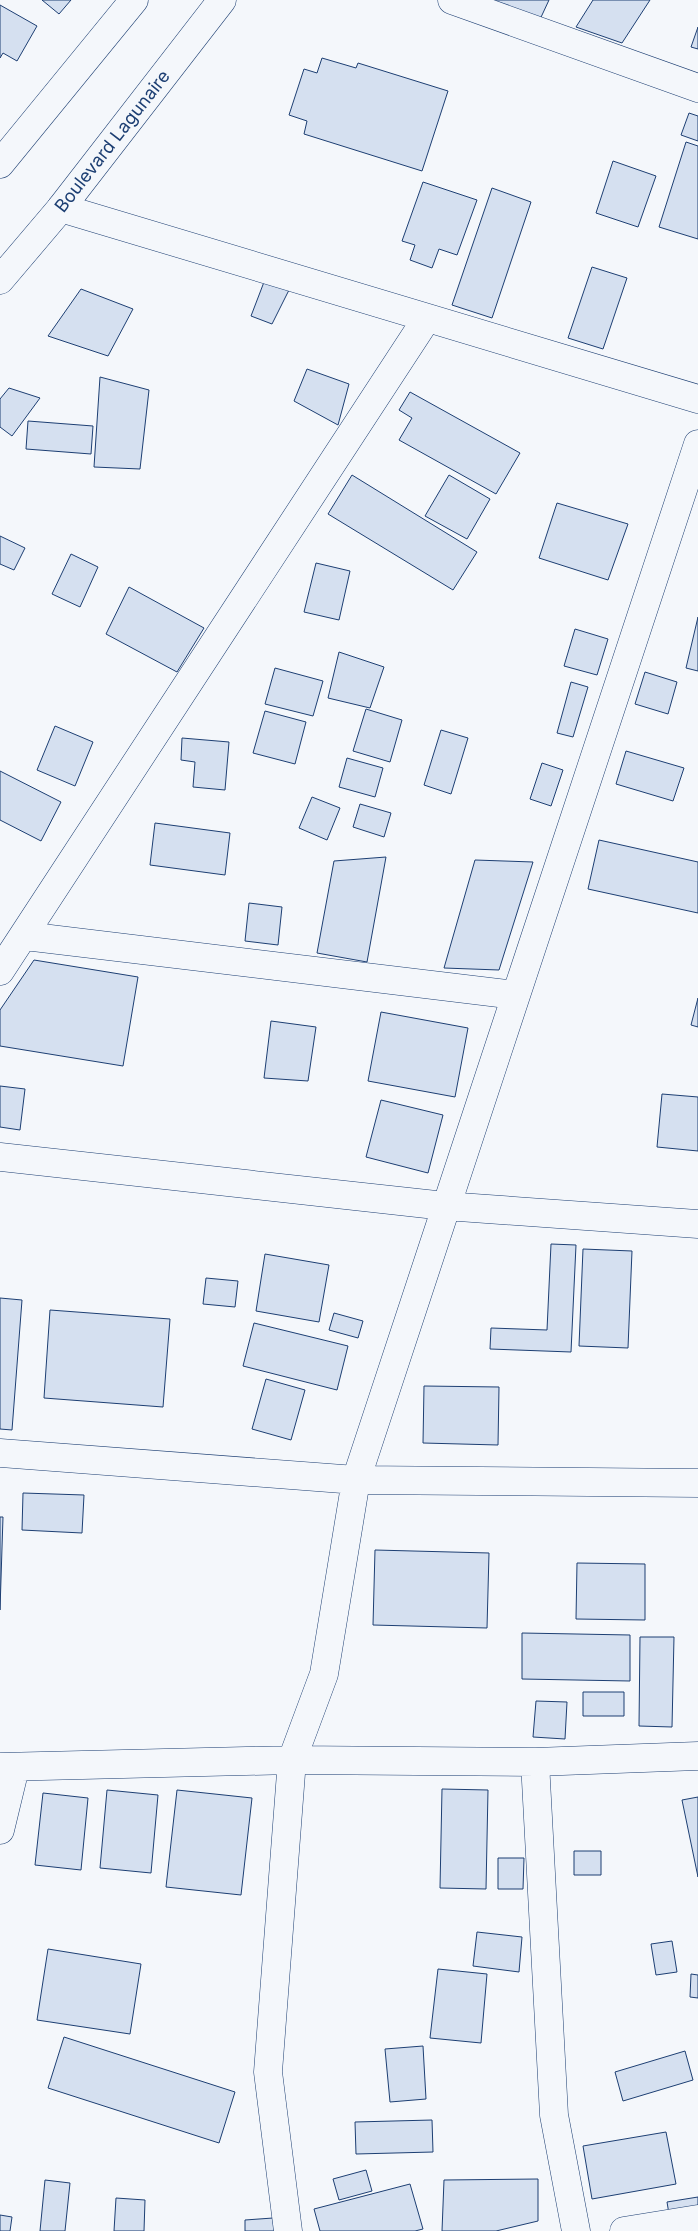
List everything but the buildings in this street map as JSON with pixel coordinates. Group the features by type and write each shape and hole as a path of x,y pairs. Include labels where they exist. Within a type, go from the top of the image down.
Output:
{"street":[{"path":"0,164 134,0"},
{"name":"Boulevard Lagunaire","path":"0,280 61,208 222,0"},
{"path":"452,0 698,88"},
{"path":"61,208 698,399"},
{"path":"0,971 25,936 427,318"},
{"path":"288,2231 268,2072 292,1760 324,1674 356,1480 698,444"},
{"path":"25,936 516,995"},
{"path":"0,1157 445,1206 698,1224"},
{"path":"0,1453 356,1480 698,1483"},
{"path":"0,1830 8,1768 292,1760 534,1762 698,1756"},
{"path":"534,1762 554,2115 576,2231"},
{"path":"624,2231 698,2219"}]}
